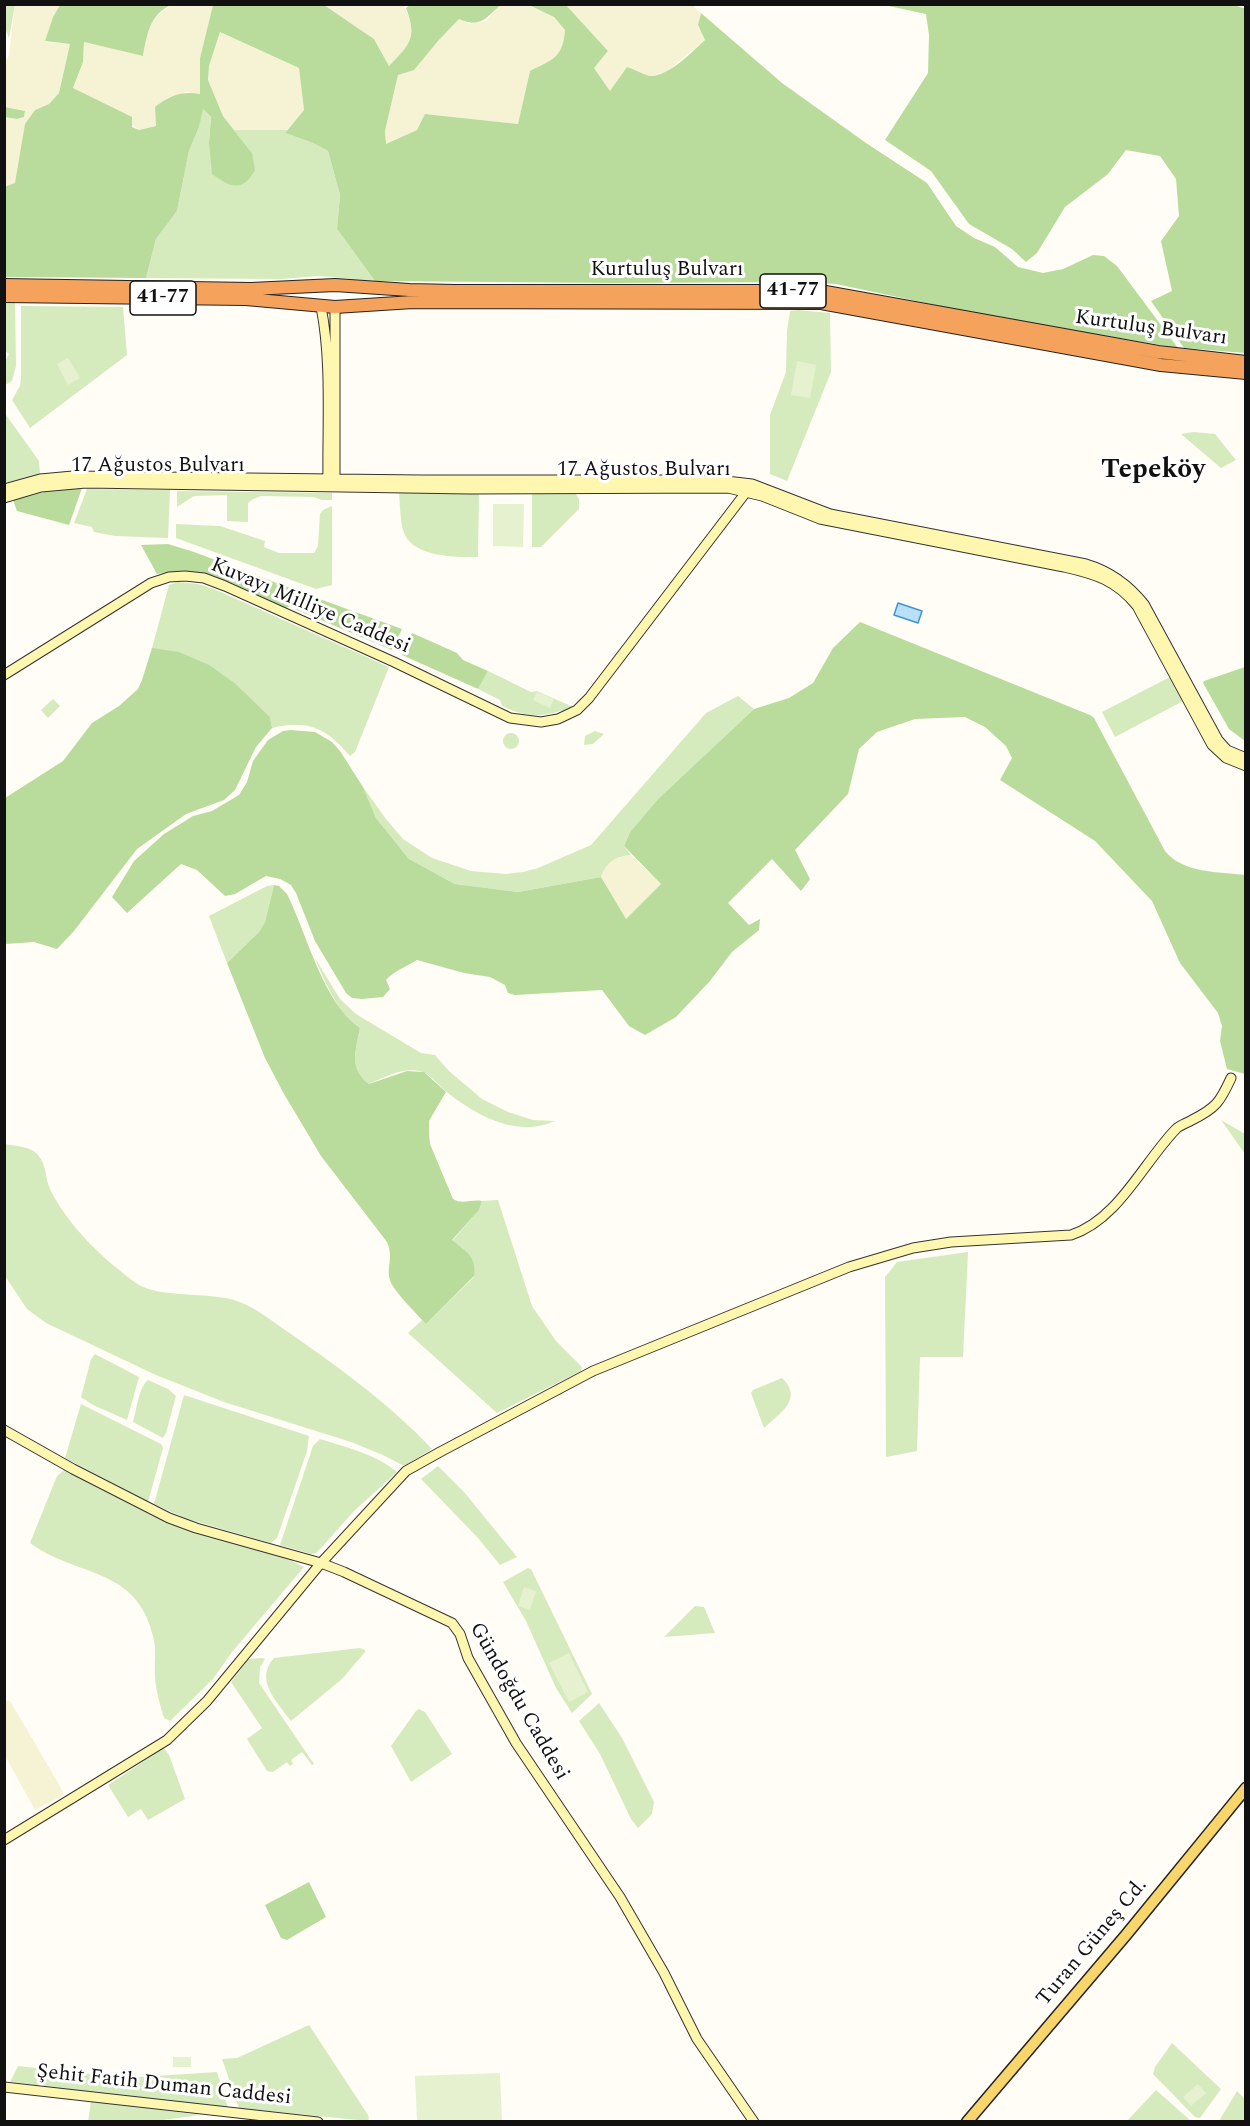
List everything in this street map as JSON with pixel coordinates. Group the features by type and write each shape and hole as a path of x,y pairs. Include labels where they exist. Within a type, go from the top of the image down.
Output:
{"highway":[{"name":"41-77","path":"4,285 251,289 321,286"},
{"path":"335,285 338,298 335,307 321,307 318,298 321,286 335,285"},
{"name":"Kurtuluş Bulvarı","path":"335,285 409,290 820,291 1158,352 1245,362"},
{"name":"41-77","path":"4,296 246,299 321,307"},
{"name":"Kurtuluş Bulvarı","path":"335,307 413,302 821,303 1161,365 1245,373"}],"main road":[{"name":"Turan Güneş Cd.","path":"967,2121 1126,1935 1245,1788"}],"street":[{"path":"321,307 325,328 332,482"},
{"path":"332,482 335,307"},
{"name":"17 Ağustos Bulvarı","path":"4,489 40,479 73,476 332,482"},
{"name":"17 Ağustos Bulvarı","path":"4,498 41,487 72,484 718,480 822,512 1086,564 1112,575 1128,587 1144,604 1218,740 1227,750 1245,758"},
{"name":"17 Ağustos Bulvarı","path":"749,488 819,519 1100,576 1120,589 1137,606 1212,745 1226,758 1245,766"},
{"name":"Kuvayı Milliye Caddesi","path":"4,675 143,587 169,577 185,576 204,578 225,586 394,662 510,718 550,721 566,716 580,707 599,686 749,488"},
{"path":"4,1840 166,1740 207,1701 321,1563 406,1471 593,1371 879,1257 913,1248 951,1242 1054,1237 1071,1235 1088,1229 1112,1208 1177,1128 1217,1106 1231,1078"},
{"name":"Gündoğdu Caddesi","path":"4,1430 73,1469 169,1518 196,1528 321,1563 345,1572 452,1623 457,1629 468,1658 516,1743 620,1897 664,1973 697,2039 754,2121"},
{"name":"Şehit Fatih Duman Caddesi","path":"4,2087 318,2121"}],"shaded area":[{"path":"15,5 60,5 53,17 45,42 70,44 59,93 49,104 34,110 15,183 5,187 4,117 17,119 24,117 25,111 5,107 5,63 9,55"},
{"path":"171,5 213,5 200,58 200,95 187,92 167,98 155,107 156,126 139,130 73,88 83,62 84,42 143,56 148,28 153,19"},
{"path":"324,5 403,5 412,23 410,45 389,66 374,39"},
{"path":"501,5 529,5 554,17 565,30 564,45 556,57 530,71 518,124 426,114 417,130 386,144 385,131 398,75 438,41 459,19 469,24 486,21"},
{"path":"566,5 692,5 701,13 698,25 705,40 665,73 650,76 610,91 594,68 608,51"},
{"path":"220,32 299,68 304,110 287,130 234,130 223,116 208,80 209,66"},
{"path":"631,855 661,884 625,920 601,877 604,867 612,859"},
{"path":"4,1700 10,1701 64,1795 35,1810 5,1756"}],"green space":[{"path":"5,4 15,5 9,38 5,28"},
{"path":"60,5 171,5 158,14 150,26 143,56 84,42 83,62 73,88 132,117 132,127 139,130 156,126 155,107 166,99 187,93 200,94 200,58 213,5 324,5 374,39 389,66 410,41 411,27 406,8 410,5 501,5 478,22 459,19 414,70 398,75 385,131 386,144 417,130 425,114 518,124 530,71 555,57 562,47 565,30 554,17 529,5 566,5 608,51 594,68 610,91 627,67 649,76 656,76 671,69 686,57 705,40 698,25 701,13 782,83 927,183 956,226 974,238 995,247 1018,267 1043,273 1063,269 1093,255 1104,256 1117,266 1178,348 983,315 836,284 375,281 337,229 340,195 328,151 285,133 304,110 299,68 220,32 209,66 208,80 223,116 252,153 255,170 246,182 236,186 231,185 212,174 209,142 211,117 203,109 199,127 189,151 177,211 156,239 146,278 5,277 4,187 15,183 25,124 35,110 49,104 59,93 70,44 45,41 53,17"},
{"path":"884,5 1234,5 1246,9 1245,353 1184,348 1151,301 1172,291 1161,241 1179,216 1176,179 1160,156 1126,150 1108,174 1065,207 1037,253 1026,262 1012,249 969,224 931,171 885,140 928,73 929,35 926,14"},
{"path":"5,107 25,111 24,117 17,119 5,117"},
{"path":"202,108 211,117 209,142 252,153 234,130 287,130 285,133 328,151 340,195 337,229 375,281 319,276 281,279 146,278 156,239 177,211 189,151 199,127"},
{"path":"5,302 15,302 16,366 12,381 5,385 5,361 9,354 5,351"},
{"path":"21,306 123,307 127,355 30,428 12,400 20,386 21,378"},
{"path":"790,311 830,313 831,372 787,481 770,474 770,415 786,372"},
{"path":"68,358 80,378 68,385 57,364"},
{"path":"797,361 816,365 810,398 791,395"},
{"path":"4,412 39,461 40,475 5,483"},
{"path":"1194,432 1215,434 1236,460 1221,468 1181,434"},
{"path":"82,488 69,525 17,511 13,500 48,491"},
{"path":"87,489 170,490 168,538 115,536 94,532 92,527 74,523"},
{"path":"177,491 332,493 332,500 314,497 261,496 248,503 248,522 227,521 227,495 194,496 177,507"},
{"path":"399,492 479,493 478,557 446,556 424,551 415,546 403,530"},
{"path":"532,493 575,493 579,499 579,509 541,547 532,547"},
{"path":"493,504 524,504 523,547 493,546"},
{"path":"332,506 332,585 316,589 176,538 176,524 220,526 265,541 264,547 279,553 314,553 318,546 320,514"},
{"path":"168,544 309,595 286,608 239,586 207,575 191,572 157,574 141,545"},
{"path":"178,582 198,584 214,589 389,667 355,752 350,756 333,739 316,728 297,725 272,728 270,717 236,684 152,648 169,585"},
{"path":"317,598 402,629 392,650 295,609"},
{"path":"860,622 1090,715 1094,718 1165,851 1181,864 1191,867 1245,875 1245,1074 1227,1069 1220,1041 1222,1026 1218,1013 1180,963 1152,901 1095,841 1000,780 1012,758 1006,746 985,727 965,717 915,719 877,732 859,749 848,794 795,850 810,879 801,891 772,859 728,903 749,925 760,919 759,930 732,952 710,981 676,1017 645,1035 629,1026 602,990 515,995 508,993 505,985 490,977 464,973 417,960 386,980 390,989 383,997 352,998 346,993 315,941 296,893 291,885 280,879 266,876 235,894 225,896 197,870 181,864 127,913 112,897 134,861 164,834 193,816 212,811 239,795 247,782 253,761 268,740 283,731 291,730 315,732 332,742 363,787 376,818 409,859 455,884 518,892 601,877 626,919 661,884 624,846 630,832 658,799 754,709 789,698 813,683 833,648"},
{"path":"412,633 457,653 463,660 488,671 478,689 402,655"},
{"path":"152,648 179,652 209,665 236,684 270,717 272,728 256,747 235,790 224,800 186,814 137,849 74,931 57,949 34,942 5,944 5,798 63,761 92,723 119,706 138,689"},
{"path":"1245,667 1245,741 1229,729 1203,683"},
{"path":"488,671 531,692 537,691 573,707 545,715 529,715 502,706 500,700 478,689"},
{"path":"1170,677 1183,701 1115,737 1102,712"},
{"path":"537,692 554,699 550,708 533,700"},
{"path":"738,696 754,709 658,799 630,832 624,846 631,855 612,861 601,877 518,892 455,884 409,859 376,818 363,787 403,839 432,858 471,871 506,874 523,872 538,868 591,845 706,713"},
{"path":"53,699 60,706 48,718 41,710"},
{"path":"595,731 604,734 593,744 584,745 585,736"},
{"path":"511,733 519,741 511,749 503,741"},
{"path":"274,885 265,922 259,932 227,963 209,916 267,886"},
{"path":"274,885 279,886 287,894 317,967 336,1002 347,1017 360,1028 355,1058 362,1078 369,1084 407,1071 424,1072 446,1092 429,1121 430,1144 453,1199 460,1202 482,1201 479,1210 452,1240 472,1259 474,1276 426,1324 392,1285 389,1275 390,1253 387,1242 321,1156 284,1094 265,1058 227,963 259,932 265,922"},
{"path":"315,958 340,999 356,1014 421,1053 435,1055 449,1071 482,1099 508,1112 533,1120 555,1121 541,1126 526,1127 498,1122 459,1102 423,1072 409,1070 395,1073 369,1084 358,1072 355,1059 360,1028 344,1014 338,1005"},
{"path":"1221,1120 1245,1134 1245,1154"},
{"path":"5,1144 27,1148 38,1155 43,1163 48,1185 66,1216 87,1241 136,1283 157,1291 225,1298 251,1308 310,1347 365,1388 400,1417 432,1449 404,1466 351,1442 224,1402 156,1375 46,1323 27,1309 5,1276"},
{"path":"498,1200 532,1306 556,1341 582,1367 581,1371 497,1413 408,1333 422,1320 426,1324 474,1277 463,1248 452,1241 479,1210 482,1201"},
{"path":"968,1252 963,1357 920,1357 917,1451 886,1457 885,1277 897,1262"},
{"path":"95,1354 139,1377 127,1420 81,1397 91,1359"},
{"path":"782,1378 791,1393 790,1399 783,1411 764,1428 751,1393 753,1390"},
{"path":"148,1380 168,1389 176,1396 163,1438 133,1422 140,1394"},
{"path":"184,1395 309,1436 307,1451 277,1538 271,1543 187,1519 154,1504"},
{"path":"81,1404 161,1444 163,1448 148,1502 65,1458"},
{"path":"320,1439 380,1460 397,1472 354,1511 316,1553 311,1554 280,1545 313,1446"},
{"path":"438,1466 465,1493 517,1557 500,1565 478,1538 421,1479"},
{"path":"65,1469 161,1518 282,1556 304,1567 232,1652 213,1679 170,1721 164,1718 157,1693 153,1636 145,1613 133,1597 119,1585 103,1576 48,1554 30,1543 57,1476"},
{"path":"528,1568 531,1569 592,1694 572,1713 556,1688 526,1621 503,1582"},
{"path":"524,1587 536,1591 530,1610 518,1606"},
{"path":"695,1606 704,1607 715,1633 664,1637"},
{"path":"360,1648 365,1652 342,1679 291,1721 274,1699 267,1683 268,1666 274,1658"},
{"path":"569,1653 588,1692 569,1702 549,1663"},
{"path":"249,1659 265,1659 260,1667 259,1683 314,1764 312,1765 302,1752 291,1760 293,1764 290,1766 287,1762 273,1772 267,1771 247,1739 262,1728 231,1682"},
{"path":"599,1703 622,1738 654,1802 652,1814 638,1828 631,1819 600,1754 579,1721"},
{"path":"419,1709 425,1712 452,1754 411,1782 391,1746"},
{"path":"164,1748 169,1755 185,1799 148,1820 141,1809 128,1817 108,1785"},
{"path":"309,1882 326,1917 287,1940 281,1938 265,1905"},
{"path":"309,2025 368,2115 367,2121 239,2108 222,2059 237,2058"},
{"path":"1172,2043 1221,2089 1200,2118 1195,2117 1153,2074 1155,2067"},
{"path":"173,2057 191,2057 191,2067 173,2067"},
{"path":"18,2066 124,2078 217,2072 228,2108 10,2082"},
{"path":"500,2073 502,2120 417,2121 415,2076"},
{"path":"1198,2084 1206,2093 1191,2106 1183,2097"},
{"path":"1156,2090 1191,2121 1127,2121"},
{"path":"1237,2091 1245,2099 1245,2121 1219,2121"},
{"path":"91,2101 200,2115 148,2122 88,2122"}],"water":[{"path":"898,603 922,611 918,623 894,615"}],"district":[{"name":"Tepeköy","path":"1153,472"}]}
